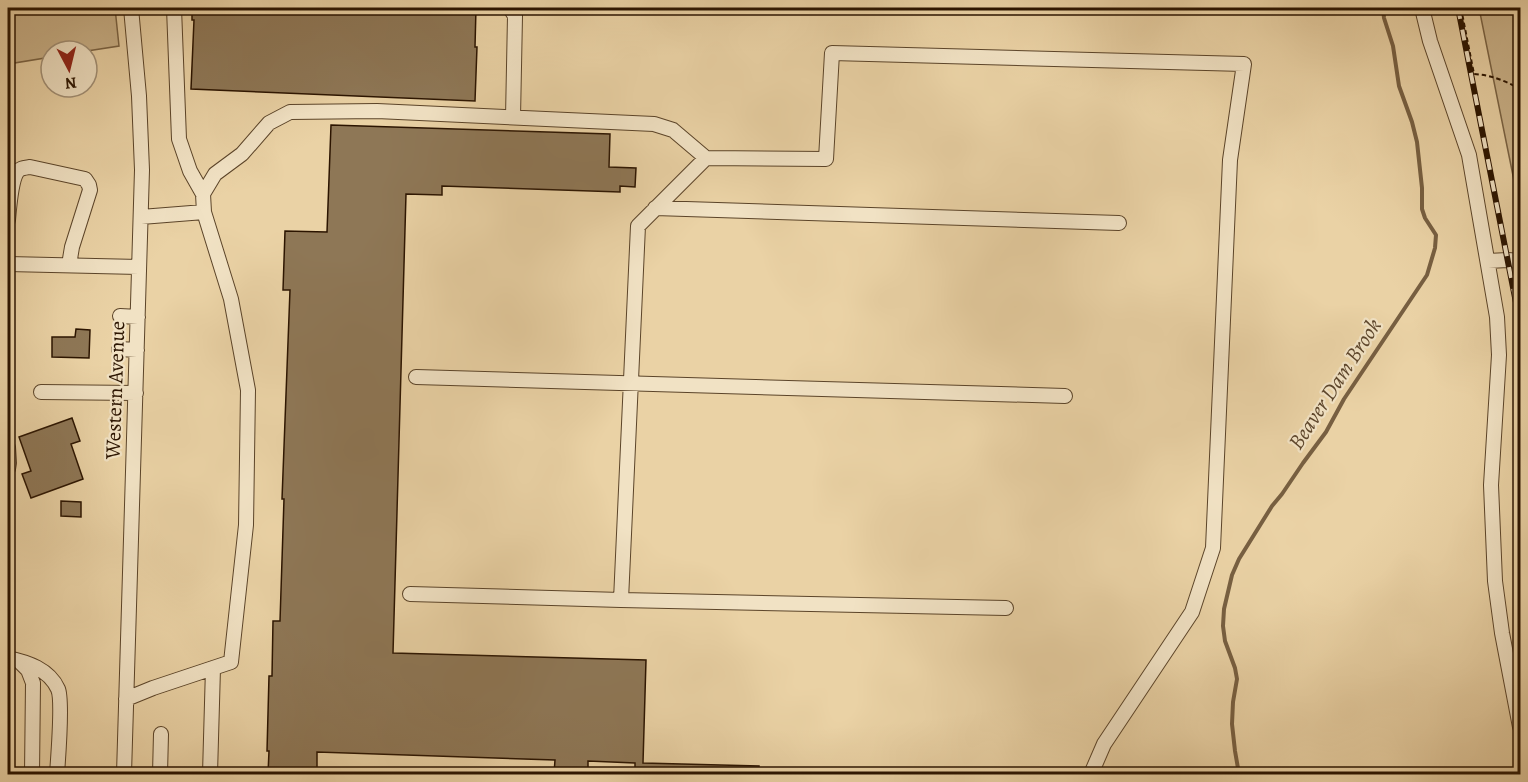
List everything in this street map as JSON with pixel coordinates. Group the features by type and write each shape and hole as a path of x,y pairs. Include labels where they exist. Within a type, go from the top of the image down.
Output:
{"street":[{"name":"Western Avenue","path":"124,774 141,217 141,130 131,8"},
{"path":"126,699 231,662 246,525 248,390 231,299 204,212 203,194 190,171 179,140 174,8"},
{"path":"510,8 516,16 513,117"},
{"path":"1422,8 1430,41 1469,155 1497,317 1499,355 1491,485 1495,581 1502,633 1521,727"},
{"path":"203,194 215,174 242,154 269,123 290,112 376,111 654,124 673,130 706,158 826,159 832,53 1244,64 1230,160 1213,548 1192,612 1104,744 1091,774"},
{"path":"621,600 638,226 706,158"},
{"path":"8,220 14,179 22,168 30,167 85,179 90,190 72,247 69,265"},
{"path":"655,208 1119,223"},
{"path":"141,217 204,212"},
{"path":"1488,261 1521,261"},
{"path":"8,264 139,267"},
{"path":"120,316 138,317"},
{"path":"119,349 137,350"},
{"path":"416,376 1065,396"},
{"path":"42,392 136,393"},
{"path":"8,447 8,469"},
{"path":"410,594 1006,608"},
{"path":"12,659 28,670 33,683 32,774"},
{"path":"12,659 39,668 59,690 57,774"},
{"path":"210,774 213,668"},
{"path":"160,774 161,734"}],"path":[{"path":"1461,8 1474,74 1507,81 1521,90 1517,95 1515,105 1520,132"},
{"path":"8,689 12,692 10,774"}],"shaded area":[{"path":"8,8 115,8 119,46 99,49 99,39 39,39 39,59 8,64"},
{"path":"1479,8 1520,8 1520,210"}],"building":[{"path":"192,8 476,8 475,101 191,89 194,20 192,20"},
{"path":"331,125 610,134 609,167 636,168 635,187 620,186 620,192 442,186 442,195 406,194 393,653 646,660 643,763 759,766 759,774 635,774 635,763 588,761 588,774 554,774 555,760 317,752 317,774 268,774 269,676 272,676 273,621 280,621 284,499 282,499 290,290 283,290 285,231 327,232"},
{"path":"76,329 90,330 89,358 52,357 52,337 75,337"},
{"path":"72,418 80,441 71,444 83,479 31,498 22,474 31,471 19,437"},
{"path":"61,501 81,502 81,517 61,516"}],"waterway":[{"name":"Beaver Dam Brook","path":"1239,774 1232,724 1237,679 1225,641 1223,626 1224,609 1232,575 1239,559 1272,506 1326,432 1344,399 1427,275 1435,248 1436,235 1422,209 1417,142 1399,86 1393,46 1383,8"}],"railway":[{"path":"1458,8 1520,323"}]}
